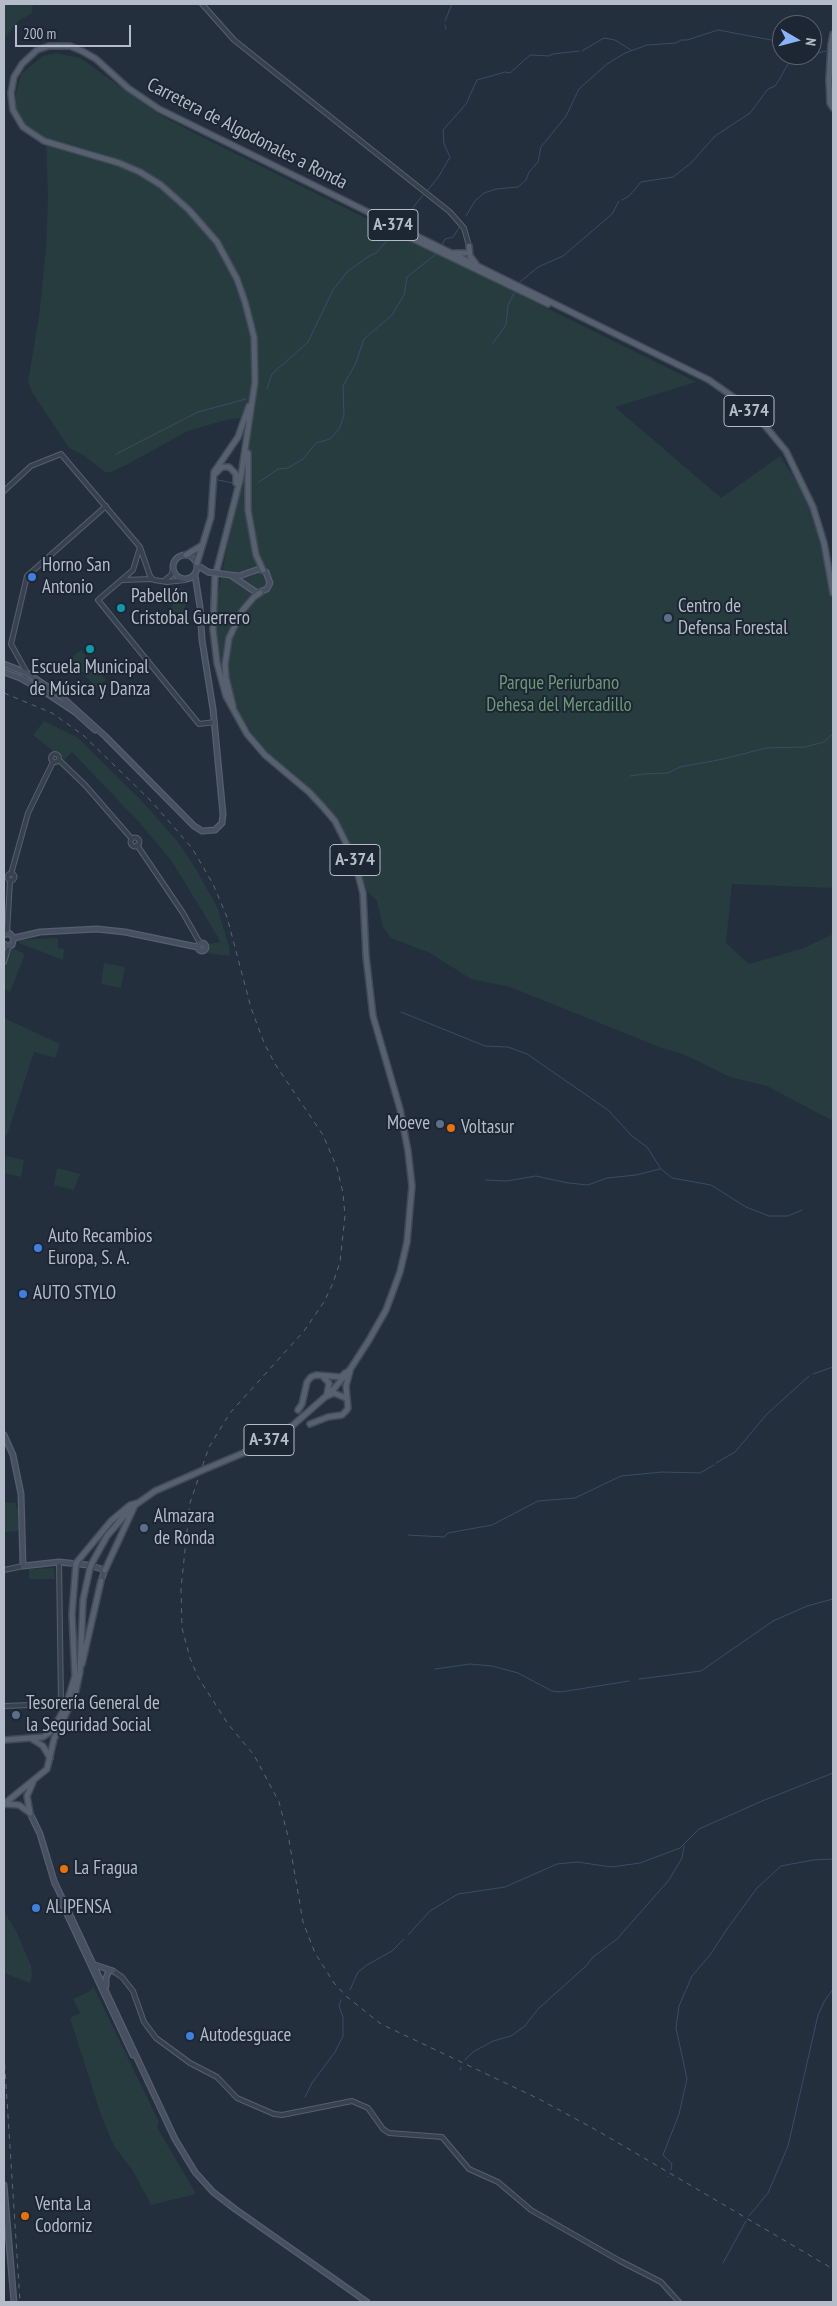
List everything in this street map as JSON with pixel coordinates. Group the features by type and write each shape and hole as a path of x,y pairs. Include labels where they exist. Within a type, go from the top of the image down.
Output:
{"main road":[{"path":"833,34 830,45 830,96 833,108"},
{"name":"Carretera de Algodonales a Ronda","path":"4,1804 48,1769 57,1732 75,1695 80,1672 83,1600 90,1565 112,1530 137,1503 163,1487 238,1456 292,1426 326,1396 351,1368 386,1310 400,1272 407,1242 412,1186 400,1109 373,1016 366,956 363,893 354,859 335,821 308,792 265,755 237,718 220,678 214,645 212,614 216,569 236,495 254,397 255,358 249,313 237,279 217,242 189,210 149,177 119,163 44,141 29,133 19,121 11,102 12,85 18,70 32,54 43,48 62,45 76,48 96,60 128,88 159,109 352,205 397,232 436,249 536,299 570,311"},
{"path":"436,249 440,246 456,254 467,253"},
{"path":"465,260 469,246"},
{"path":"436,249 465,260 489,277"},
{"path":"467,253 472,260 487,271"},
{"name":"Carretera de Algodonales a Ronda","path":"465,260 709,380 739,401 761,421 786,452 814,506 824,543 833,593"},
{"path":"4,664 27,672 61,696 194,826 202,831 212,831 220,826 224,814 215,722 196,574 201,545 211,517 213,476 218,463 238,437 254,397"},
{"path":"237,718 226,678 226,652 229,638 242,611 254,597 267,589 270,583 268,575 263,570 256,555 248,510 248,433"},
{"path":"213,476 222,467 232,468 236,474 236,495"},
{"path":"197,592 185,580 177,577 173,570 176,559 201,545"},
{"path":"186,555 193,558 207,572"},
{"path":"185,580 196,574 207,572 232,576 248,574 254,569 263,570"},
{"path":"246,584 248,574"},
{"path":"232,576 246,584 250,590 260,593"},
{"path":"11,674 16,674 20,670"},
{"path":"4,672 45,692 67,707 110,742"},
{"path":"14,938 40,932 97,929 199,945"},
{"path":"6,934 12,935 14,938"},
{"path":"6,945 14,942 14,938"},
{"path":"298,1410 302,1404 307,1382 311,1377 341,1377 351,1368"},
{"path":"310,1424 328,1417 342,1415 348,1408 346,1386 351,1368"},
{"path":"321,1376 328,1383 326,1396 334,1393 346,1398"},
{"path":"4,1436 13,1454 21,1494 23,1566 59,1562 90,1565 105,1570"},
{"path":"75,1678 72,1614 76,1563 116,1516 130,1505 137,1503"},
{"path":"80,1672 101,1581 137,1503"},
{"path":"82,1554 90,1565"},
{"name":"Carretera de Algodonales a Ronda","path":"31,1739 43,1737 56,1726 66,1706 79,1664"},
{"path":"4,1740 31,1739 43,1746 50,1758"},
{"path":"33,1782 27,1796 30,1813 40,1834 55,1883 82,1949 143,2071"},
{"path":"4,1804 19,1805 30,1813"},
{"path":"55,1883 184,2156 213,2192 367,2302"},
{"path":"82,1949 99,1975 107,2002"},
{"path":"94,1964 109,1971"},
{"path":"99,1975 109,1971"},
{"path":"107,1993 105,1982 109,1971"},
{"path":"4,2185 14,2302"}],"street":[{"path":"202,4 234,40 450,212 464,228 469,246"},
{"path":"4,491 31,466 61,454 140,547 144,555 148,574 152,579"},
{"path":"27,672 19,662 11,644 27,576 106,506"},
{"path":"140,547 135,568 98,600 199,724 215,722"},
{"path":"164,581 171,576 173,570"},
{"path":"123,580 185,580"},
{"path":"19,662 20,670"},
{"path":"6,934 10,881 14,878 11,874 28,813 53,762 51,757 55,754 59,756 59,760 85,785 132,838 137,838 137,845 183,912 199,945"},
{"path":"53,762 59,760"},
{"path":"4,962 6,945"},
{"path":"4,1706 57,1704 61,1702 59,1562"},
{"path":"4,1570 23,1566"},
{"path":"109,1971 122,1978 133,1991 144,2022 156,2038 190,2063 216,2077 237,2098 282,2115 352,2101 368,2108 383,2129 389,2133 442,2137 469,2168 498,2182 531,2210 620,2262 662,2282 679,2302"}],"green space":[{"path":"4,4 33,4 31,14 18,21 4,39"},
{"name":"Parque Periurbano Dehesa del Mercadillo","path":"56,53 80,58 160,115 202,137 696,382 615,407 721,498 780,456 800,486 812,511 821,543 833,604 833,888 732,884 726,943 749,964 804,948 833,934 833,1121 767,1086 730,1077 683,1054 662,1048 510,987 471,979 430,953 391,938 383,927 377,901 367,891 356,858 341,828 300,782 273,759 253,735 234,705 222,671 217,647 217,599 253,416 226,420 188,431 128,464 111,472 105,472 83,455 69,448 32,392 28,382 39,316 46,248 48,197 46,139 25,126 16,111 15,98 21,74 43,56"},
{"path":"177,588 189,591 183,616 171,613"},
{"path":"81,650 106,680 96,688 71,658"},
{"path":"44,721 78,738 141,800 178,842 196,869 217,907 229,946 230,956 206,953 209,944 220,942 218,937 171,860 137,820 72,752 63,761 60,752 53,751 33,735"},
{"path":"58,938 58,948 64,949 63,960 19,943 19,940"},
{"path":"12,948 25,954 10,992 4,989 4,970"},
{"path":"104,963 125,967 121,988 101,984"},
{"path":"4,1018 60,1044 55,1058 34,1052 7,1135 4,1135"},
{"path":"6,1156 24,1160 21,1177 4,1173"},
{"path":"57,1168 80,1174 74,1190 54,1185"},
{"path":"4,1502 16,1503 19,1531 4,1532"},
{"path":"54,1568 55,1579 29,1579 29,1569"},
{"path":"4,1911 17,1933 31,1966 32,1975 30,1983 4,1973"},
{"path":"93,1986 159,2122 157,2127 196,2194 151,2205 133,2171 114,2146 101,2115 70,2018 80,2013 73,1999 90,1991"}],"waterway":[{"path":"445,21 452,4"},
{"path":"445,25 446,29"},
{"path":"466,216 475,201 484,193 496,189 518,187 526,180 529,172 538,162 541,147 566,116 579,89 607,64 625,53 647,45 676,43 718,30 772,40"},
{"path":"582,51 604,38 615,40 631,50"},
{"path":"428,190 450,157 444,144 443,130 466,104 477,80 505,72 510,73 530,55 549,56 579,51"},
{"path":"622,200 629,196 641,182 673,177 691,163 715,136 750,113 768,89 775,86 788,64 795,59 826,51"},
{"path":"400,224 423,195"},
{"path":"520,282 538,267 563,256 612,214 619,201"},
{"path":"442,245 445,239 453,237 459,228"},
{"path":"267,389 272,374 308,342 333,290 347,272 376,253 393,234"},
{"path":"259,482 278,469 288,468 303,459 316,443 330,439 339,429 344,416 343,386 355,365 364,339 392,315 404,295 407,277 436,254"},
{"path":"493,343 506,325 508,305 514,293"},
{"path":"116,454 198,412 246,399"},
{"path":"218,480 233,483"},
{"path":"630,776 668,773 680,767 766,748 805,747 824,742 833,734"},
{"path":"401,1012 485,1046 508,1047 527,1054 608,1110 632,1136 647,1147 661,1169 672,1178 711,1185 746,1207 769,1216 788,1216 802,1210"},
{"path":"485,1180 507,1181 536,1176 588,1185 607,1178 636,1175 660,1169"},
{"path":"813,1374 833,1367"},
{"path":"716,1463 735,1452 767,1414 809,1376"},
{"path":"408,1535 444,1537 448,1533 492,1525 538,1501 575,1498 621,1476 662,1472 700,1473 714,1465"},
{"path":"639,1679 701,1671 773,1621 807,1606 833,1599"},
{"path":"435,1669 470,1664 492,1666 518,1673 552,1691 561,1692 629,1681"},
{"path":"408,1935 430,1911 458,1894 505,1887 557,1864 578,1862 611,1867 640,1863 680,1848 699,1829 762,1801 833,1773"},
{"path":"465,2060 473,2052 493,2041 511,2036 525,2026 538,2009 586,1966 593,1957 617,1939 669,1880 682,1858 684,1846"},
{"path":"730,1925 757,1888 781,1866 813,1860 833,1859"},
{"path":"671,2170 672,2164 663,2155 679,2114 687,2079 676,2028 679,2006 692,1976 710,1955 729,1926"},
{"path":"350,1990 358,1972 392,1951 404,1939"},
{"path":"749,2216 768,2193 788,2146 818,2015 833,1989"},
{"path":"305,2097 312,2083 335,2052 343,2036 343,2017 339,2006 341,2000"},
{"path":"723,2263 746,2221"}],"railway":[{"path":"4,693 52,713 83,735 152,802 192,848 213,884 227,917 251,1008 264,1043 275,1064 323,1135 337,1168 343,1193 345,1216 340,1262 333,1283 324,1302 304,1331 230,1413 209,1447 190,1503 181,1588 182,1628 190,1658 198,1677 228,1724 254,1755 279,1802 289,1840 303,1922 315,1953 334,1983 347,1997 381,2024 539,2099 598,2131 833,2269"},
{"path":"4,2054 20,2302"}],"place":[{"name":"Horno San Antonio","path":"32,577"},
{"name":"Pabellón Cristobal Guerrero","path":"121,608"},
{"name":"Centro de Defensa Forestal","path":"668,618"},
{"name":"Escuela Municipal de Música y Danza","path":"90,649"},
{"name":"Moeve","path":"440,1124"},
{"name":"Voltasur","path":"451,1128"},
{"name":"Auto Recambios Europa, S. A.","path":"38,1248"},
{"name":"AUTO STYLO","path":"23,1294"},
{"name":"Almazara de Ronda","path":"144,1528"},
{"name":"Tesorería General de la Seguridad Social","path":"16,1715"},
{"name":"La Fragua","path":"64,1869"},
{"name":"ALIPENSA","path":"36,1908"},
{"name":"Autodesguace","path":"190,2036"},
{"name":"Venta La Codorniz","path":"25,2216"}]}
